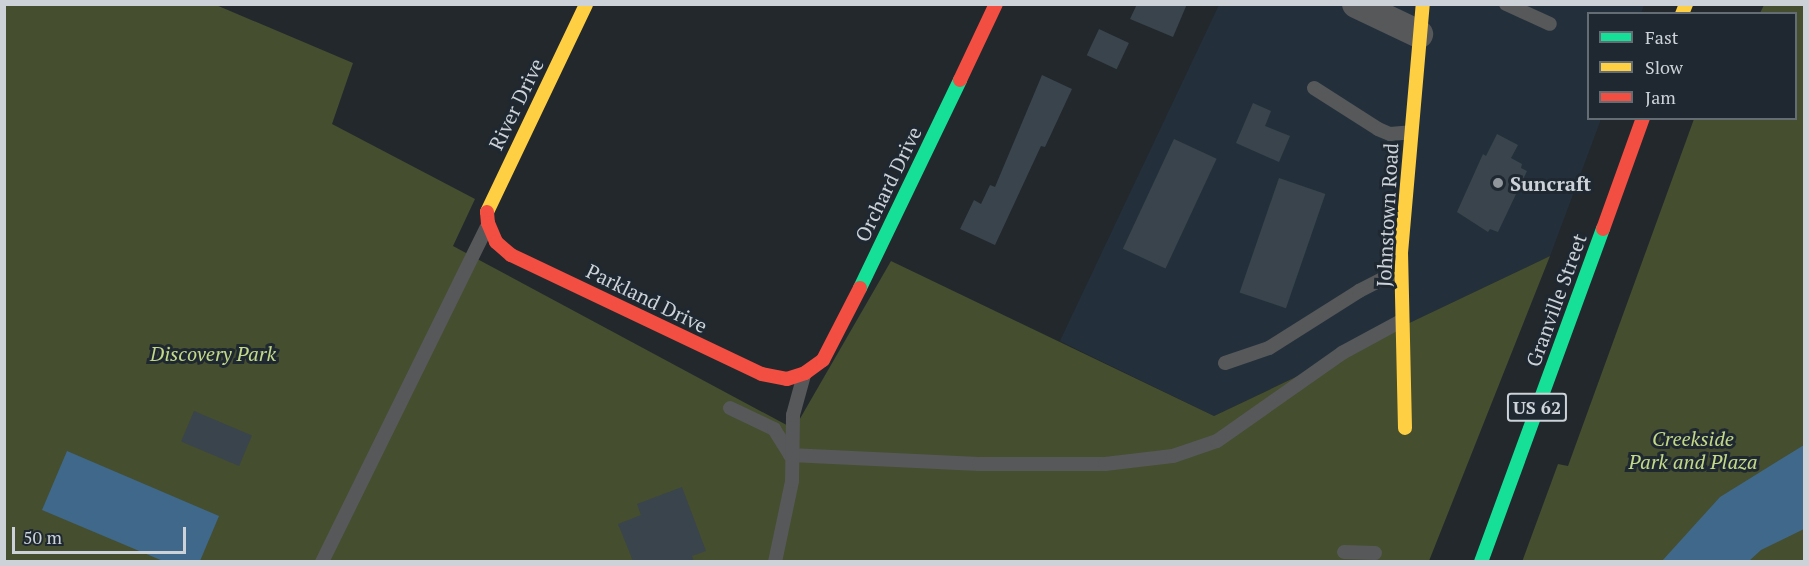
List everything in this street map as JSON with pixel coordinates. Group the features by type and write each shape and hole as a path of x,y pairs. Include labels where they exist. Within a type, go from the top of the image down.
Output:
{"main road":[{"name":"River Drive","path":"488,223 487,209 492,197 586,4"},
{"name":"Orchard Drive","path":"805,373 823,360 843,325 996,4"},
{"name":"Johnstown Road","path":"1406,428 1401,269 1423,4"},
{"name":"Granville Street","path":"1481,561 1642,120"},
{"name":"Parkland Drive","path":"488,223 496,242 511,255 689,341 762,374 787,379 805,373"}],"street":[{"path":"1356,4 1419,34"}],"lane":[{"path":"1506,4 1550,24"},
{"path":"1314,88 1378,129 1390,134 1411,132"},
{"path":"322,561 488,223"},
{"path":"1225,363 1269,348 1359,291 1401,269"},
{"path":"790,454 979,464 1105,464 1173,456 1217,441 1342,353 1402,320"},
{"path":"775,561 792,481 790,454 793,416 805,373"},
{"path":"730,408 774,429 790,454"},
{"path":"1344,552 1375,553"}],"shaded area":[{"path":"1219,5 1644,5 1641,12 1587,12 1587,120 1601,120 1550,256 1214,416 1060,341"}],"green space":[{"name":"Discovery Park","path":"4,5 216,5 353,63 332,124 475,199 453,246 794,429 891,261 1214,416 1550,256 1429,561 5,561"},
{"name":"Creekside Park and Plaza","path":"1764,5 1804,5 1804,561 1522,562 1558,464 1568,466 1694,120 1797,120 1797,12 1760,12"}],"water":[{"path":"1804,445 1804,529 1761,550 1749,561 1662,561 1720,497"},
{"path":"67,451 219,516 200,561 163,561 42,510"}],"building":[{"path":"1137,4 1187,4 1173,37 1130,19"},
{"path":"1099,29 1129,43 1117,69 1087,55"},
{"path":"1042,75 1072,89 1045,147 1041,146 995,245 960,229 974,200 981,204 990,185 995,187"},
{"path":"1253,103 1271,111 1265,126 1290,136 1279,162 1236,143"},
{"name":"Suncraft","path":"1497,134 1518,145 1511,158 1522,164 1521,168 1527,171 1498,232 1490,229 1488,232 1457,212 1483,154 1486,156"},
{"path":"1174,139 1217,159 1165,269 1123,249"},
{"path":"1279,178 1325,194 1286,308 1240,292"},
{"path":"194,411 252,436 239,466 181,441"},
{"path":"682,487 706,551 692,556 694,561 633,561 618,524 641,515 637,504"}],"traffic: fast":[{"path":"860,288 960,80"},
{"path":"1481,562 1603,229"}],"traffic: slow":[{"path":"487,212 586,4"},
{"path":"1405,428 1401,253 1423,4"},
{"path":"1683,12 1686,4"}],"traffic: jam":[{"path":"960,80 996,4"},
{"path":"1603,229 1642,120"},
{"path":"487,212 488,223 496,242 511,255 762,374 787,379 805,373 823,360 860,288"}],"place":[{"name":"Suncraft","path":"1498,183"}]}
